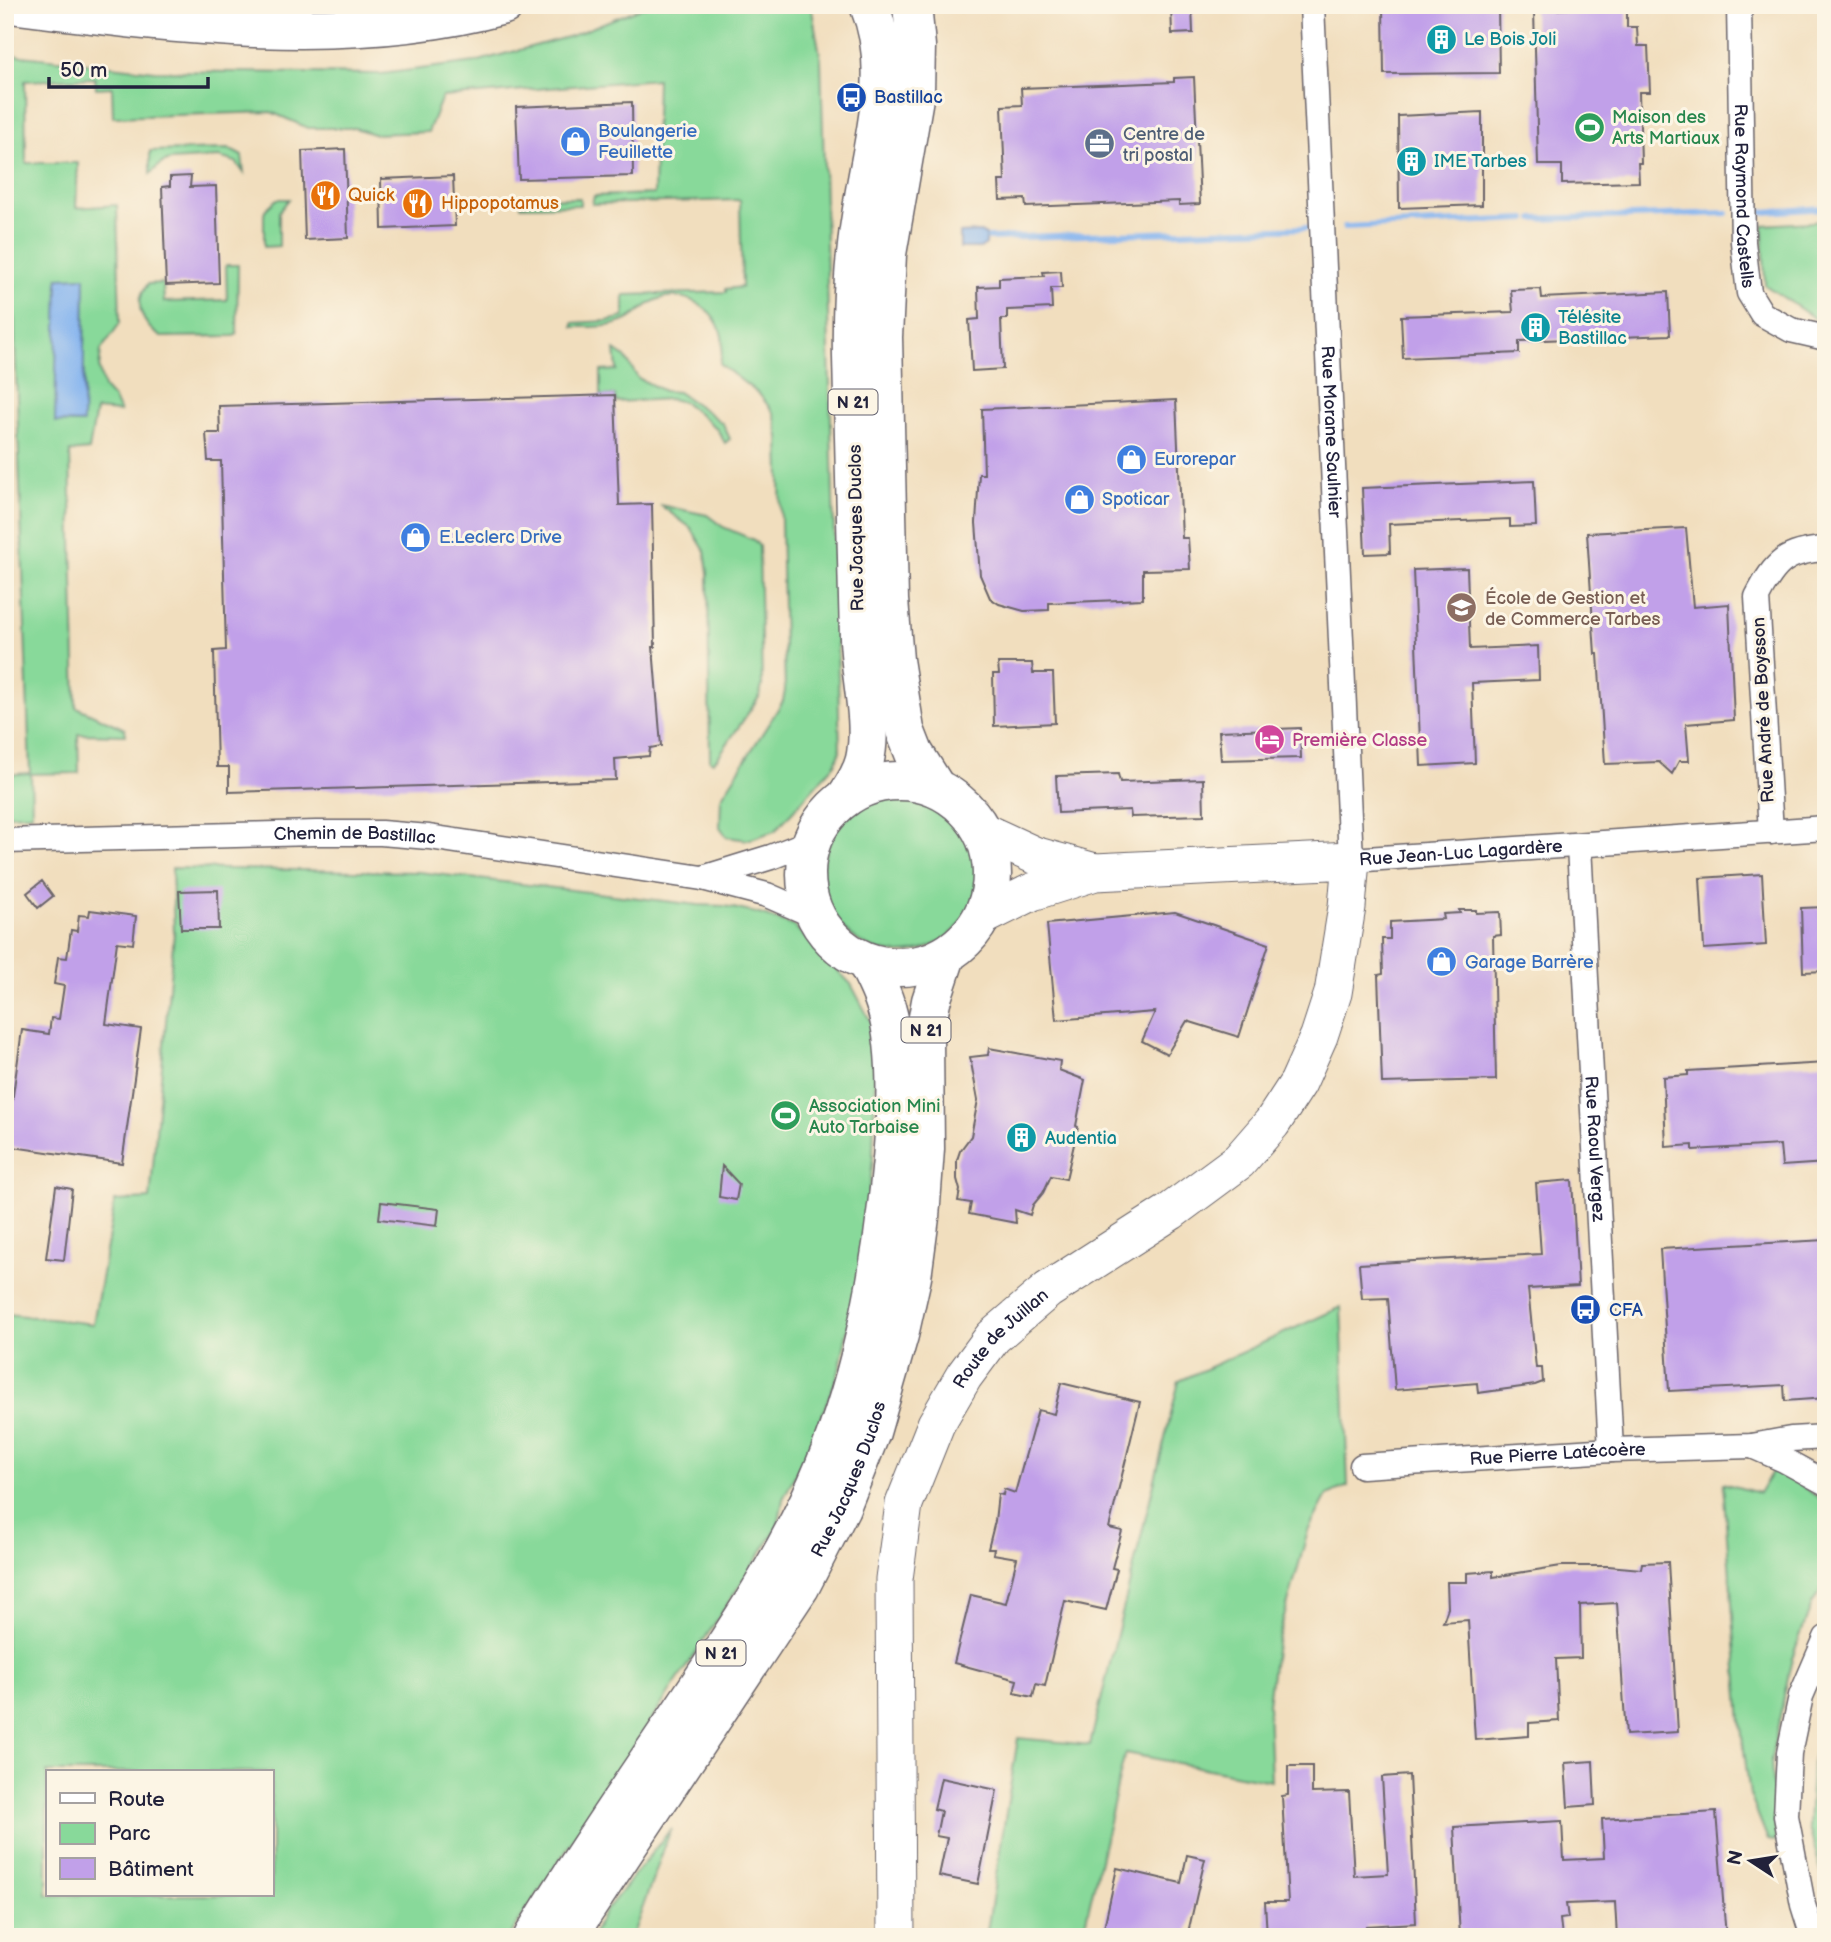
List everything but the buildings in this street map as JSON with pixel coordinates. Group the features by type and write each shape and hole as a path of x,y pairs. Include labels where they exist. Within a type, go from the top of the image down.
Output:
{"main road":[{"path":"18,5 243,29 396,26 504,5"},
{"name":"Rue Jacques Duclos","path":"846,797 859,779 866,755 867,734 859,642 851,325 856,249 883,94 882,54 876,23 869,5"},
{"name":"Rue Jacques Duclos","path":"912,5 916,46 915,92 887,254 884,323 889,600 894,660 905,730 914,753 936,788"},
{"path":"890,780 914,781 936,788 956,799 972,814 984,832 992,860 992,888 984,916 968,939 946,956 920,966 894,968 867,963 846,952 828,936 815,916 807,892 806,866 811,841 825,817 846,797 867,786 890,780"},
{"name":"Rue Jacques Duclos","path":"567,1937 800,1587 841,1507 871,1432 899,1335 912,1277 925,1149 924,1039 931,1002 946,956"},
{"name":"Rue Jacques Duclos","path":"533,1937 755,1600 810,1500 832,1444 866,1333 880,1266 890,1182 895,1102 892,1041 886,1007 867,963"}],"street":[{"name":"Rue Morane Saulnier","path":"1312,5 1351,860"},
{"name":"Rue Raymond Castells","path":"1739,5 1743,242 1749,293 1762,314 1791,330 1826,338"},
{"name":"Rue André de Boysson","path":"1770,831 1757,597 1771,569 1800,550 1826,549"},
{"name":"Rue Jean-Luc Lagardère","path":"984,916 1032,892 1095,872 1351,860 1826,828"},
{"name":"Rue Jean-Luc Lagardère","path":"984,832 1034,855 1095,872"},
{"name":"Chemin de Bastillac","path":"5,841 380,833 429,837 702,878 767,895 815,916"},
{"name":"Chemin de Bastillac","path":"702,878 771,857 811,841"},
{"name":"Rue Raoul Vergez","path":"1579,846 1611,1450"},
{"name":"Route de Juillan","path":"897,1937 894,1579 904,1504 936,1424 964,1376 993,1337 1048,1290 1170,1212 1239,1161 1272,1123 1298,1083 1319,1036 1333,992 1348,907 1351,860"},
{"name":"Rue Pierre Latécoère","path":"1362,1466 1611,1450 1752,1446 1791,1439 1826,1437"},
{"name":"Rue Pierre Latécoère","path":"1752,1446 1826,1483"},
{"path":"1813,1937 1803,1905 1786,1816 1789,1753 1801,1696 1826,1638"}],"green space":[{"path":"648,5 811,5 821,60 840,751 835,764 775,831 748,840 727,837 720,827 721,798 783,701 785,691 779,437 774,413 759,394 720,364 723,343 719,326 707,310 689,300 679,297 659,299 621,323 573,327 573,323 624,317 624,295 726,292 726,289 742,287 740,200 592,204 594,196 654,194 657,79 442,97 428,132 373,134 355,128 308,128 271,112 113,117 112,87 96,88 95,78 25,81 26,163 78,163 76,208 117,205 120,323 101,350 99,369 104,388 114,399 120,412 96,410 89,450 70,452 76,707 125,729 126,735 78,734 79,773 31,774 32,814 5,815 5,775 30,773 5,54 155,71 381,74 475,62 571,36","holes":["85,277 83,423 55,422"]},
{"path":"229,149 242,156 244,173 236,162 219,157 171,160 162,163 150,174 150,151"},
{"path":"580,198 580,205 521,206 521,199"},
{"path":"277,199 289,199 279,212 279,246 264,247 265,210"},
{"path":"1826,221 1826,321 1820,322 1765,285 1763,225"},
{"path":"226,265 238,265 237,334 161,337 144,320 140,306 143,291 148,284 163,283 164,302 227,300"},
{"path":"615,350 625,357 638,378 664,391 678,392 723,424 730,439 725,443 717,429 684,402 670,399 616,402 615,395 601,396 601,371 617,370"},
{"path":"660,505 707,515 723,527 754,540 759,546 762,686 759,697 713,762 710,760 708,572 705,551 691,528"},
{"path":"900,797 930,803 955,820 972,845 978,875 972,905 955,930 930,947 900,953 870,947 845,930 828,905 822,875 828,845 845,820 870,803"},
{"path":"172,868 419,872 725,906 794,926 851,984 873,1026 876,1047 873,1158 862,1260 839,1372 811,1443 783,1499 778,1527 509,1937 5,1937 5,1321 8,1314 93,1324 115,1201 150,1199 174,933"},
{"path":"1341,1307 1348,1486 1327,1495 1308,1531 1275,1650 1268,1704 1271,1781 1125,1753 1082,1937 986,1937 1018,1738 1090,1745 1179,1381"},
{"path":"1775,1467 1826,1503 1826,1583 1812,1604 1792,1658 1771,1759 1776,1841 1768,1840 1750,1795 1742,1736 1723,1483 1759,1493"},
{"path":"1826,1706 1826,1764 1812,1763"},
{"path":"1812,1763 1826,1764 1826,1889 1809,1828"},
{"path":"671,1829 632,1937 591,1937 606,1910"}],"water":[{"path":"980,232 986,235 986,244 980,248 960,248 960,233"},
{"path":"85,277 83,423 55,422 58,278"}],"waterway":[{"path":"1763,212 1826,208"},
{"path":"1534,219 1727,213"},
{"path":"1345,227 1526,219"},
{"path":"989,238 1306,228"}],"place":[{"name":"Le Bois Joli","path":"1441,39"},
{"name":"Bastillac","path":"851,97"},
{"name":"Maison des Arts Martiaux","path":"1589,127"},
{"name":"Boulangerie Feuillette","path":"575,141"},
{"name":"Centre de tri postal","path":"1100,144"},
{"name":"IME Tarbes","path":"1411,161"},
{"name":"Quick","path":"325,195"},
{"name":"Hippopotamus","path":"418,203"},
{"name":"Télésite Bastillac","path":"1535,327"},
{"name":"Eurorepar","path":"1131,459"},
{"name":"Spoticar","path":"1079,499"},
{"name":"E.Leclerc Drive","path":"416,537"},
{"name":"École de Gestion et de Commerce Tarbes","path":"1462,608"},
{"name":"Première Classe","path":"1269,740"},
{"name":"Garage Barrère","path":"1442,962"},
{"name":"Association Mini Auto Tarbaise","path":"786,1116"},
{"name":"Audentia","path":"1022,1138"},
{"name":"CFA","path":"1586,1310"}]}
